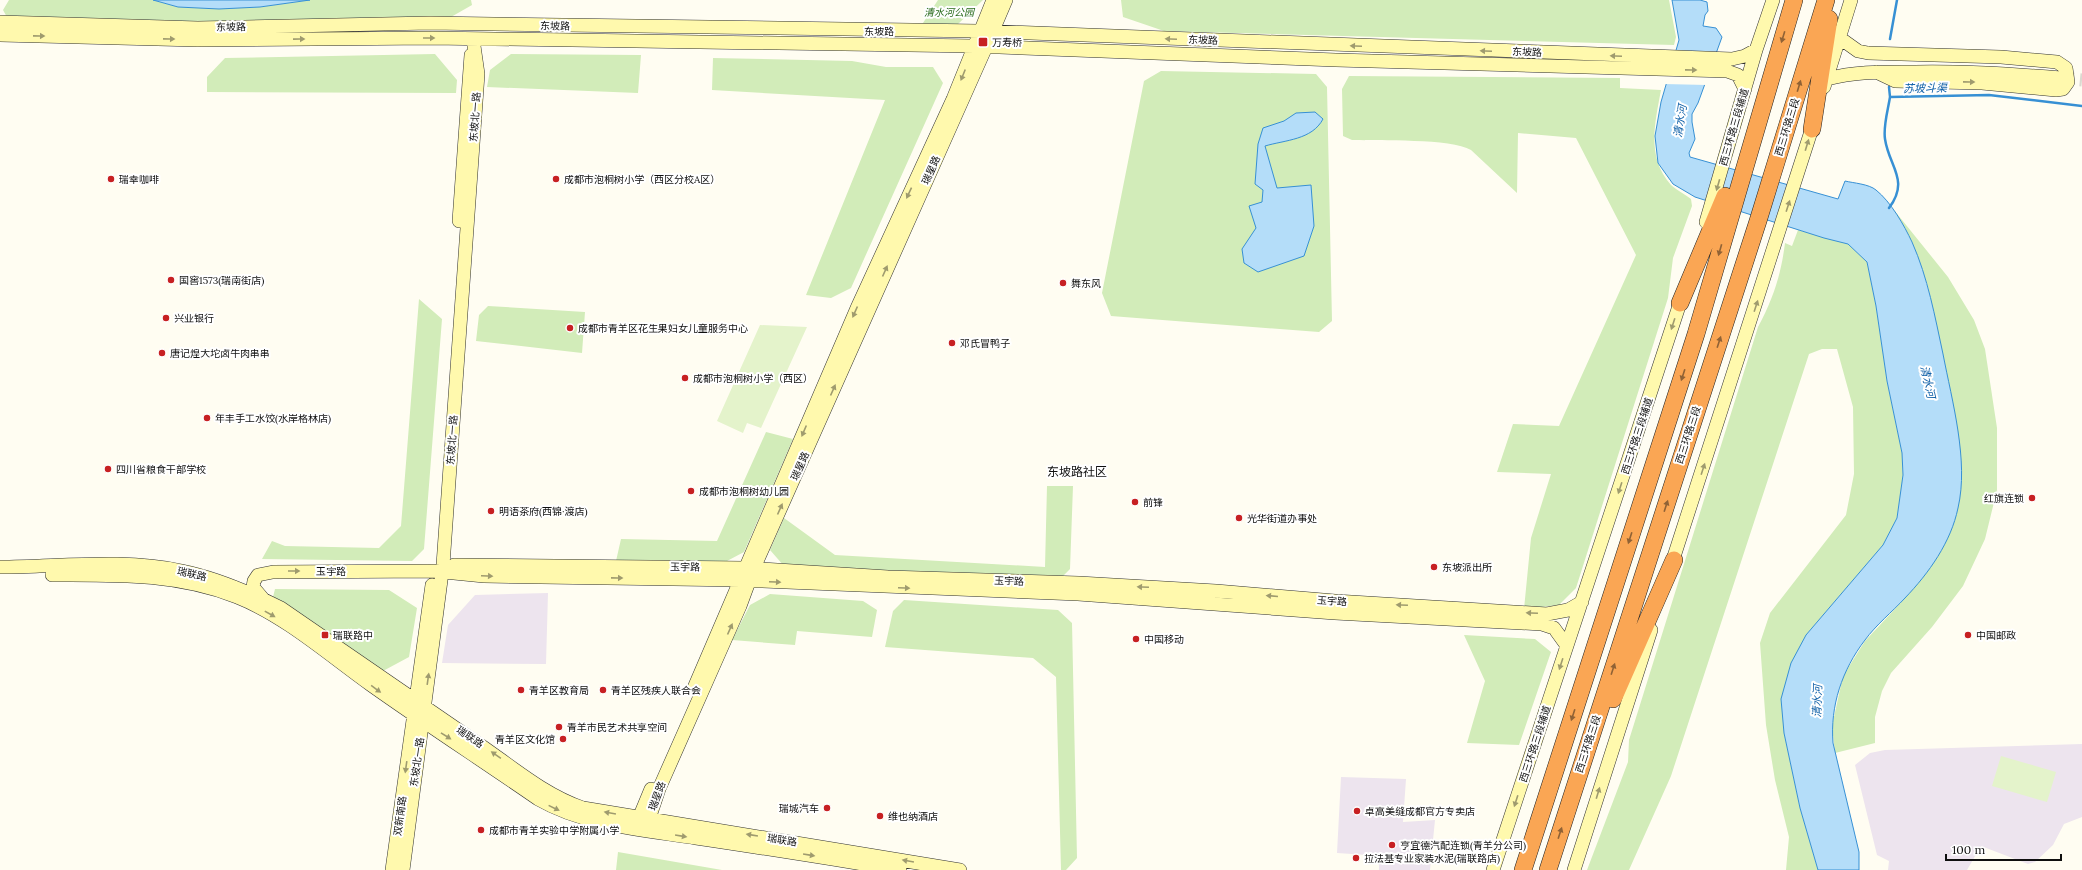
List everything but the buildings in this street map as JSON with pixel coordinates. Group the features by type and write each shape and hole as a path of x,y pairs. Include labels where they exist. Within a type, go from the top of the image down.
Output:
{"highway":[{"path":"1522,870 1694,341 1721,210 1734,166 1762,107 1794,0"},
{"name":"西三环路三段","path":"1548,870 1758,221 1826,0"},
{"path":"1812,129 1832,0"},
{"path":"1680,303 1721,210"},
{"path":"1573,793 1674,560"}],"main road":[{"name":"瑞星路","path":"642,822 857,308 953,99 980,47 986,32 994,0"},
{"name":"瑞星路","path":"986,32 1006,0"},
{"name":"西三环路三段辅道","path":"1734,166 1745,89 1756,50 1773,0"},
{"path":"1574,870 1796,182 1827,79 1843,38 1851,0"},
{"name":"东坡路","path":"0,22 198,28 430,23 986,32 1655,64"},
{"name":"东坡路","path":"0,35 196,40 433,38 980,47 1726,65 1756,50"},
{"path":"1827,79 1850,73 1876,72 2061,74 1986,64 1877,63 1863,60 1852,54 1843,38"},
{"path":"1843,38 1858,51 1868,53 2001,57 2057,62 2066,68 2068,82 2063,89 2056,90 1982,82 1895,81 1876,72"},
{"name":"东坡北一路","path":"403,870 418,718 440,569 473,39"},
{"path":"1726,65 1738,75 1745,89"},
{"name":"西三环路三段辅道","path":"1493,870 1680,303"},
{"name":"瑞联路","path":"0,567 148,566 181,571 213,579 281,608 547,792 563,801 583,808 642,822 900,870"},
{"name":"玉宇路","path":"264,600 253,587 254,581 258,575 265,572 440,569 888,577 1094,584 1216,591 1359,603 1547,614 1560,613 1582,602"},
{"name":"玉宇路","path":"747,574 1078,594 1335,613 1542,624 1554,628"},
{"name":"瑞联路","path":"0,576 147,575 174,579 230,594 276,617 418,718 556,809 578,817 642,822 960,870"},
{"path":"1560,613 1554,628 1567,646"},
{"name":"双新南路","path":"392,870 418,718"}],"shaded area":[{"path":"548,593 546,664 442,663 448,625 475,595"},
{"path":"2082,744 2082,817 2064,824 2053,845 2035,862 2028,864 1981,846 1967,870 1888,870 1889,861 1877,855 1855,765 1870,753 1885,750"},
{"path":"1341,777 1406,779 1403,822 1435,820 1430,870 1379,870 1379,865 1367,855 1337,853"}],"green space":[{"path":"9,0 153,0 178,7 260,7 310,0 471,0 472,5 451,17 236,23 8,19 3,10"},
{"name":"清水河公园","path":"938,0 983,0 957,25 921,26"},
{"path":"1121,0 1669,0 1676,37 1674,45 1164,31 1123,17"},
{"path":"435,54 457,80 456,93 207,92 207,77 225,58"},
{"path":"511,54 641,55 638,93 487,87 490,70"},
{"path":"713,58 852,61 886,67 933,67 943,83 851,288 831,298 806,295 885,100 712,90"},
{"path":"1161,71 1316,74 1327,87 1332,321 1319,332 1111,316 1102,293 1144,81"},
{"path":"1349,76 1620,78 1620,88 1661,90 1654,139 1658,163 1663,174 1671,185 1691,199 1692,206 1673,258 1668,298 1576,588 1559,605 1524,609 1531,538 1551,474 1497,472 1513,424 1559,426 1636,255 1576,138 1518,133 1517,193 1471,150 1461,146 1432,142 1396,140 1352,140 1343,136 1342,89"},
{"path":"1894,210 1948,277 1974,320 1985,349 1997,428 1997,490 1985,539 1963,586 1932,627 1891,673 1882,691 1875,717 1875,743 1835,753 1832,726 1843,676 1865,641 1907,596 1960,490 1961,458 1950,392 1928,287 1912,242"},
{"path":"1798,230 1848,244 1867,262 1876,306 1887,381 1902,453 1903,475 1897,518 1883,545 1806,635 1784,733 1800,808 1818,870 1786,870 1789,837 1775,780 1766,725 1760,643 1770,613 1846,515 1854,474 1853,407 1837,349 1822,349 1809,354 1671,776 1629,870 1587,870 1628,762 1629,740 1758,327 1776,286 1785,243 1792,246"},
{"path":"419,299 442,319 424,549 412,561 262,559 272,541 285,546 379,548 401,526"},
{"path":"488,306 585,312 582,353 476,341 479,315"},
{"path":"760,325 807,327 761,428 747,423 743,433 717,421"},
{"path":"766,432 793,439 744,552 727,561 616,561 621,539 717,541"},
{"path":"1047,486 1073,486 1070,569 1061,578 784,566 770,550 784,518 835,555 1045,567"},
{"path":"275,589 389,590 417,608 409,657 383,671 273,597"},
{"path":"770,594 863,601 877,610 872,637 797,631 795,645 732,640 750,605"},
{"path":"904,600 1058,610 1072,623 1077,858 1066,870 1061,870 1056,677 1033,658 885,647 893,611"},
{"path":"1464,635 1535,639 1551,652 1519,745 1467,743 1485,681"},
{"path":"2001,756 2056,772 2047,802 1992,786"},
{"path":"618,852 722,870 616,870"}],"water":[{"path":"153,0 310,0 260,7 219,9 178,7"},
{"name":"清水河","path":"1672,0 1700,0 1707,2 1708,11 1705,15 1703,26 1716,28 1722,37 1698,103 1692,114 1695,139 1689,153 1690,157 1838,199 1845,181 1865,185 1876,190 1892,207 1912,242 1927,284 1937,326 1958,431 1962,471 1961,490 1955,521 1938,556 1914,588 1869,634 1850,664 1839,689 1834,716 1833,743 1859,852 1859,870 1818,870 1800,808 1784,733 1781,699 1791,663 1806,635 1883,545 1897,518 1903,475 1902,453 1887,381 1876,306 1867,262 1848,244 1824,238 1695,197 1673,184 1658,163 1655,136 1661,102 1679,40"},
{"path":"1315,112 1323,119 1312,131 1297,138 1265,146 1277,188 1311,185 1314,226 1304,256 1258,272 1244,263 1242,249 1256,228 1249,206 1262,202 1263,190 1255,184 1258,144 1263,128 1284,121 1296,113"}],"pier":[{"path":"1674,51 1719,52 1707,85 1664,84"}],"waterway":[{"path":"1890,39 1897,0"},
{"path":"1889,87 1890,97"},
{"name":"苏坡斗渠","path":"1889,208 1898,189 1898,181 1885,139 1885,123 1890,97 1989,95 2082,106"}],"tunnel":[{"path":"2061,78 2082,80"}],"place":[{"name":"万寿桥","path":"983,42"},
{"name":"瑞幸咖啡","path":"111,179"},
{"name":"成都市泡桐树小学（西区分校A区）","path":"556,179"},
{"name":"国窖1573(瑞南街店)","path":"171,280"},
{"name":"舞东风","path":"1063,283"},
{"name":"兴业银行","path":"166,318"},
{"name":"成都市青羊区花生果妇女儿童服务中心","path":"570,328"},
{"name":"邓氏冒鸭子","path":"952,343"},
{"name":"唐记煌大坨卤牛肉串串","path":"162,353"},
{"name":"成都市泡桐树小学（西区）","path":"685,378"},
{"name":"年丰手工水饺(水岸格林店)","path":"207,418"},
{"name":"四川省粮食干部学校","path":"108,469"},
{"name":"成都市泡桐树幼儿园","path":"691,491"},
{"name":"红旗连锁","path":"2032,498"},
{"name":"前锋","path":"1135,502"},
{"name":"明语茶府(西锦·渡店)","path":"491,511"},
{"name":"光华街道办事处","path":"1239,518"},
{"name":"东坡派出所","path":"1434,567"},
{"name":"瑞联路中","path":"325,635"},
{"name":"中国邮政","path":"1968,635"},
{"name":"中国移动","path":"1136,639"},
{"name":"青羊区教育局","path":"521,690"},
{"name":"青羊区残疾人联合会","path":"603,690"},
{"name":"青羊市民艺术共享空间","path":"559,727"},
{"name":"青羊区文化馆","path":"563,739"},
{"name":"瑞城汽车","path":"827,808"},
{"name":"卓高美缝成都官方专卖店","path":"1357,811"},
{"name":"维也纳酒店","path":"880,816"},
{"name":"成都市青羊实验中学附属小学","path":"481,830"},
{"name":"亨宜德汽配连锁(青羊分公司)","path":"1392,845"},
{"name":"拉法基专业家装水泥(瑞联路店)","path":"1356,858"}],"district":[{"name":"东坡路社区","path":"1077,471"}]}
